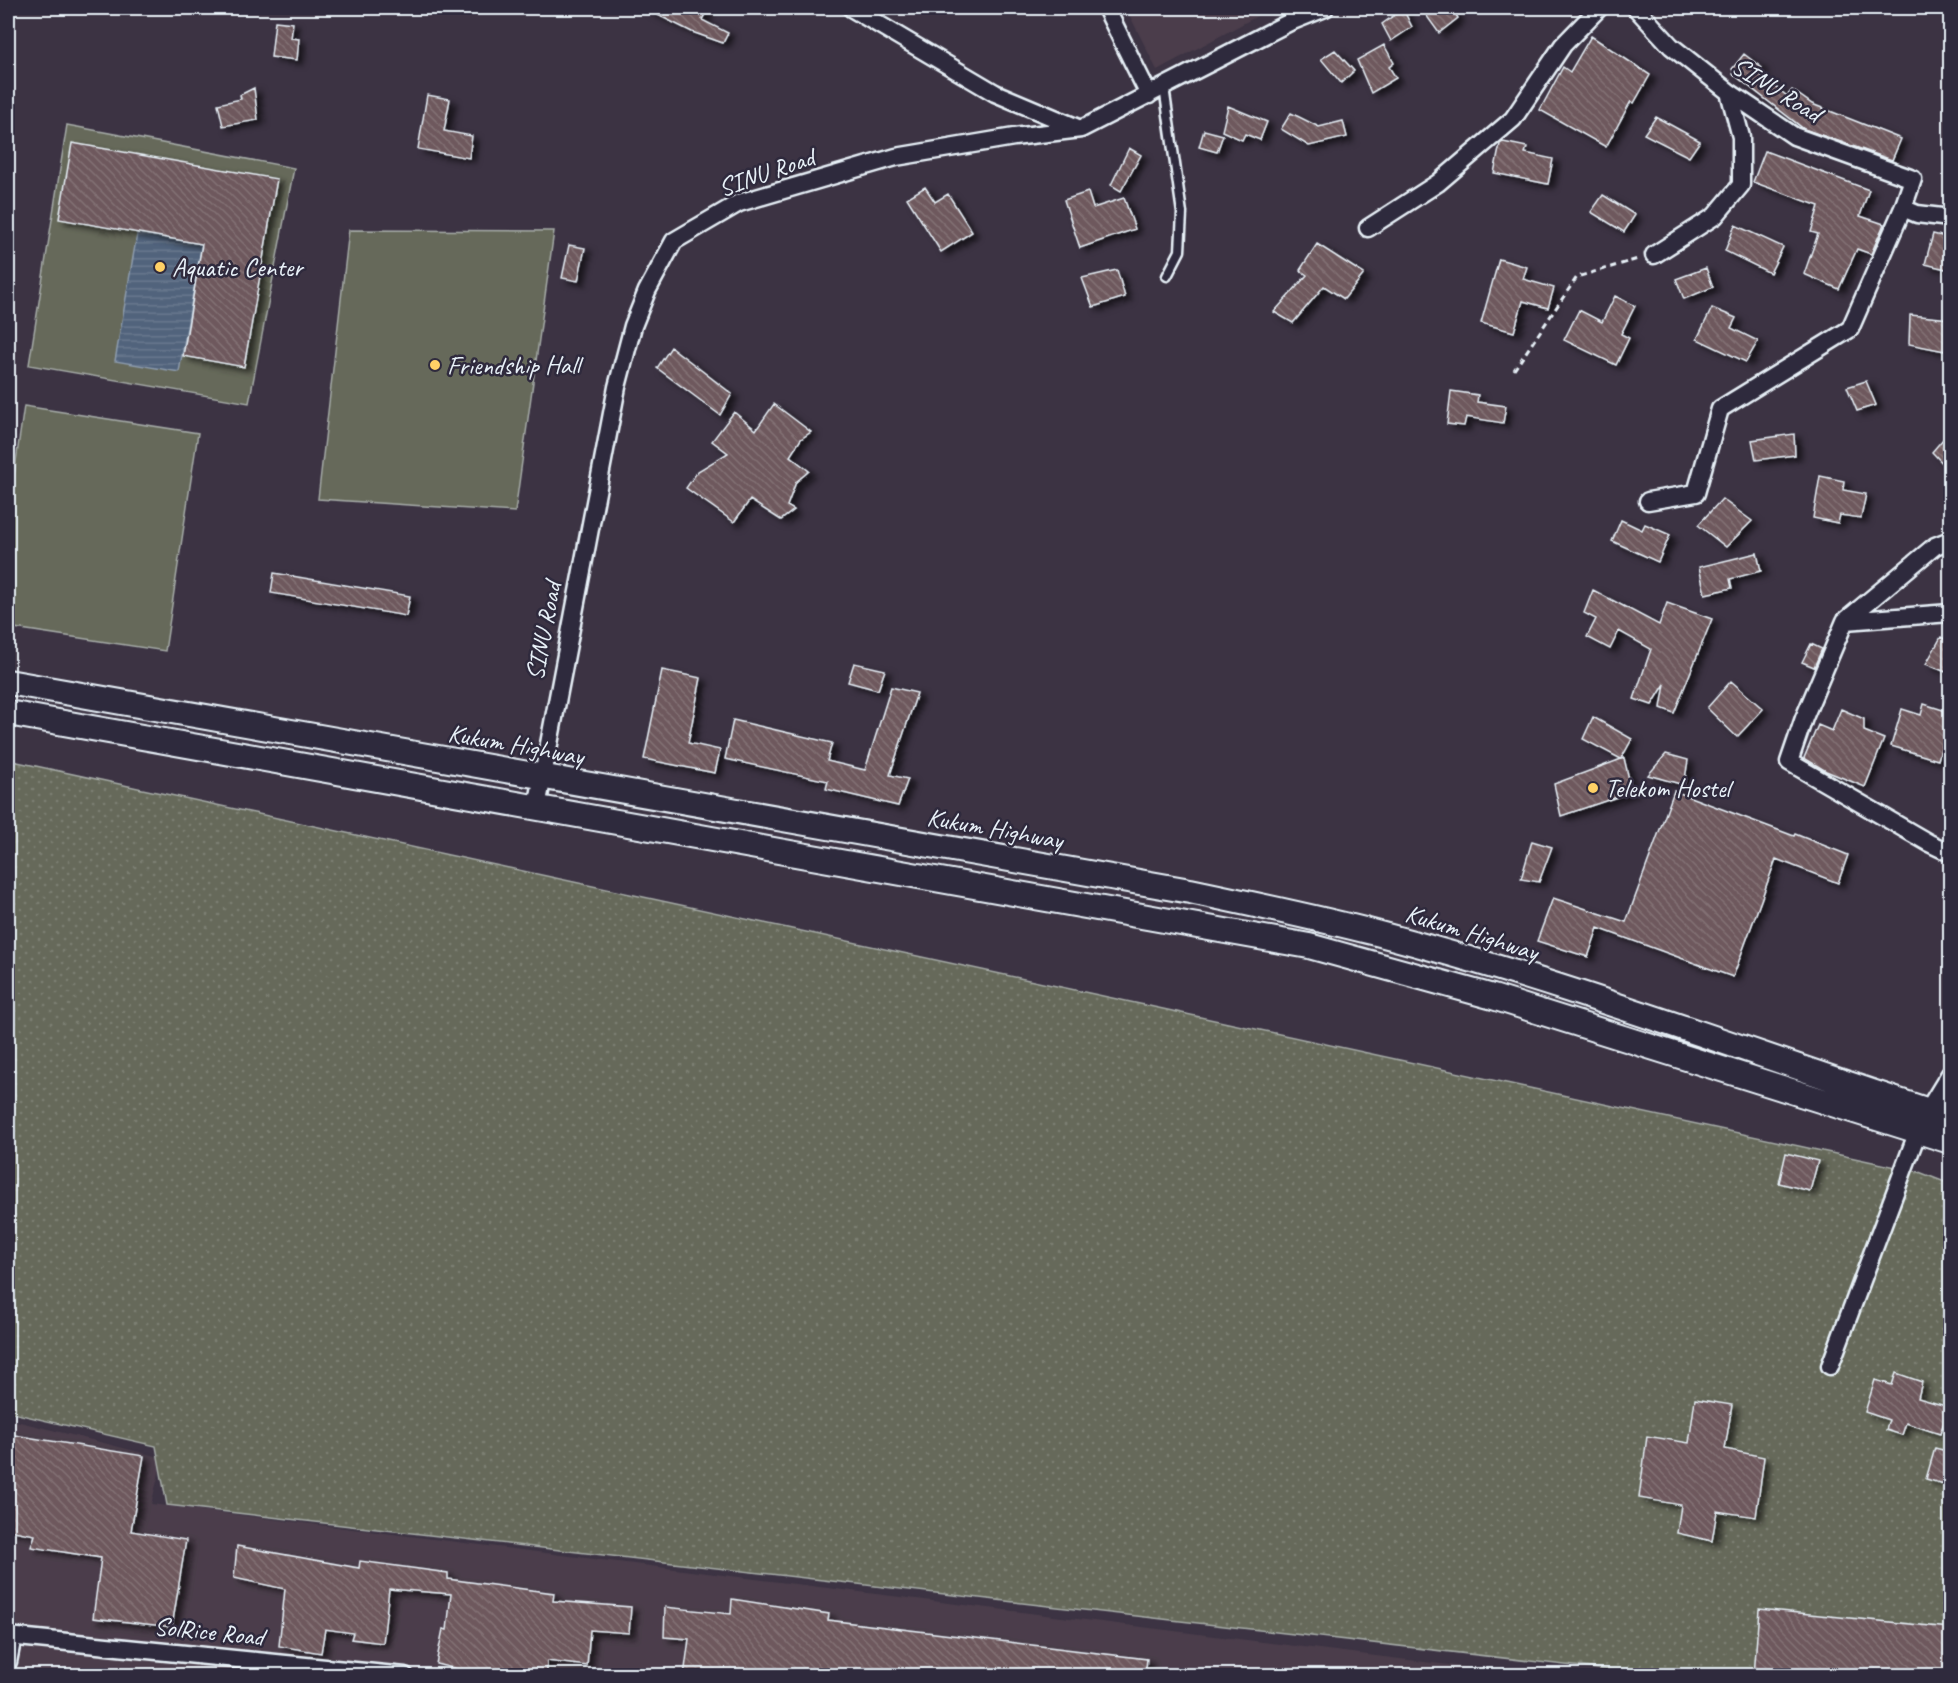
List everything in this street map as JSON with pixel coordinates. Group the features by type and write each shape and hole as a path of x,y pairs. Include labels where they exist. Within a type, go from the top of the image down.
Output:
{"main road":[{"name":"Kukum Highway","path":"8,682 1190,891 1317,918 1412,943 1574,992 1932,1120 1950,1141"},
{"name":"Kukum Highway","path":"8,713 1309,946 1932,1120"}],"street":[{"path":"851,8 995,93 1081,129"},
{"path":"1106,8 1156,91"},
{"name":"SINU Road","path":"537,807 540,777 617,387 633,326 647,291 674,241 739,203 896,157 1014,137 1081,129 1290,22 1325,8"},
{"path":"1368,228 1438,183 1513,119 1563,45 1599,8"},
{"name":"SINU Road","path":"1636,8 1671,46 1729,92 1794,136 1913,179 1903,208"},
{"path":"1654,255 1715,216 1741,185 1741,137 1729,92"},
{"path":"1648,501 1696,493 1720,409 1850,329 1903,208 1917,214 1950,218"},
{"path":"1950,540 1935,546 1845,621 1804,718 1789,762 1950,853"},
{"path":"1845,621 1950,613"},
{"path":"1830,1366 1950,1074"},
{"path":"8,1662 10,1636"},
{"name":"SolRice Road","path":"10,1636 405,1676"}],"lane":[{"path":"1156,91 1182,213 1180,251 1167,276"}],"path":[{"path":"1514,370 1577,277 1654,255"}],"shaded area":[{"path":"1126,8 1272,8 1157,70"},
{"path":"8,1419 163,1458 151,1504 1529,1675 8,1676"}],"green space":[{"name":"Aquatic Center","path":"67,125 294,168 249,403 29,365"},
{"name":"Friendship Hall","path":"349,230 554,231 515,512 318,499"},
{"path":"24,406 198,433 165,651 8,627 8,517"},
{"path":"8,760 1919,1172 1950,1184 1950,1675 1652,1675 167,1505 156,1446 8,1412"}],"water":[{"path":"137,234 202,244 179,372 115,361"}],"building":[{"path":"644,8 708,8 702,20 728,33 723,43 692,32"},
{"path":"1421,8 1452,8 1458,18 1439,33"},
{"path":"1403,9 1412,27 1391,41 1382,24"},
{"path":"275,21 293,23 291,38 299,39 297,60 271,57"},
{"path":"1591,36 1650,75 1634,103 1631,101 1606,147 1540,110 1563,67 1570,72"},
{"path":"1384,45 1394,63 1389,67 1396,78 1371,93 1357,60"},
{"path":"1335,50 1354,71 1341,83 1321,59"},
{"path":"1744,54 1762,68 1758,73 1787,96 1792,90 1812,104 1901,139 1892,160 1804,129 1733,74 1732,69"},
{"path":"254,88 258,120 223,126 218,104 241,99 240,95"},
{"path":"427,95 450,99 444,131 472,136 469,158 418,149"},
{"path":"1228,106 1267,122 1260,140 1245,134 1242,140 1222,131"},
{"path":"1291,113 1319,127 1343,121 1347,137 1309,146 1281,129"},
{"path":"1656,117 1700,141 1689,157 1644,134"},
{"path":"1204,130 1223,135 1217,152 1199,147"},
{"path":"1503,142 1527,147 1525,153 1553,159 1548,184 1494,173 1500,144"},
{"path":"72,143 277,179 244,367 183,356 202,244 59,219"},
{"path":"1129,148 1141,155 1121,191 1111,185"},
{"path":"1765,151 1869,190 1860,216 1884,224 1871,254 1857,249 1839,289 1804,274 1818,234 1811,232 1819,206 1753,182"},
{"path":"925,187 935,202 948,194 972,232 941,252 907,198"},
{"path":"1088,192 1093,208 1124,198 1135,229 1080,248 1064,200"},
{"path":"1603,195 1635,215 1624,232 1591,212"},
{"path":"1735,225 1783,247 1770,273 1725,251"},
{"path":"1933,234 1950,238 1950,270 1925,264"},
{"path":"1317,244 1364,274 1344,299 1324,286 1293,323 1274,312 1307,275 1300,270"},
{"path":"569,245 585,248 578,281 562,278"},
{"path":"1499,259 1527,267 1523,279 1554,288 1548,308 1523,301 1514,332 1481,323"},
{"path":"1706,268 1713,287 1684,299 1676,279"},
{"path":"1117,270 1125,297 1093,307 1082,278"},
{"path":"1615,296 1635,306 1621,334 1629,338 1616,365 1564,340 1579,310 1602,322"},
{"path":"1712,308 1736,318 1731,328 1758,341 1746,362 1697,339"},
{"path":"1910,315 1950,319 1950,352 1909,344"},
{"path":"671,347 732,394 720,415 657,368"},
{"path":"1866,381 1876,405 1857,411 1847,387"},
{"path":"1451,391 1478,395 1477,402 1506,406 1503,423 1466,417 1464,426 1447,424"},
{"path":"774,404 811,432 801,439 790,456 809,471 796,482 787,506 794,510 781,520 750,500 734,522 686,488 698,471 728,453 712,441 734,412 756,430"},
{"path":"1950,431 1950,471 1932,452"},
{"path":"1794,434 1795,455 1756,460 1752,440"},
{"path":"1820,476 1844,481 1843,490 1866,494 1861,518 1840,515 1838,523 1813,518"},
{"path":"1722,499 1752,521 1726,547 1698,525"},
{"path":"1621,520 1642,530 1645,524 1670,535 1658,562 1612,541"},
{"path":"1757,553 1761,571 1730,579 1732,588 1705,594 1699,567"},
{"path":"274,573 410,596 406,616 271,593"},
{"path":"1593,590 1659,625 1667,603 1712,619 1674,713 1661,708 1665,684 1652,705 1634,699 1651,649 1619,631 1610,649 1587,637 1596,619 1584,613"},
{"path":"1941,637 1950,642 1950,665 1946,672 1926,664"},
{"path":"1811,644 1822,649 1814,667 1802,662"},
{"path":"854,663 885,670 878,690 848,682"},
{"path":"662,670 701,678 688,743 720,750 715,773 644,759"},
{"path":"1731,681 1763,709 1737,737 1707,708"},
{"path":"891,687 917,693 890,775 908,779 898,806 826,789 828,781 725,759 733,720 832,743 827,761 865,770"},
{"path":"1924,704 1949,712 1945,723 1950,724 1950,748 1942,746 1938,760 1891,746 1902,709 1921,715"},
{"path":"1841,709 1864,719 1864,731 1884,739 1865,787 1826,771 1804,758 1818,725 1832,731"},
{"path":"1593,717 1632,739 1621,759 1583,739"},
{"path":"1666,754 1688,760 1684,785 1648,775"},
{"name":"Telekom Hostel","path":"1624,758 1632,792 1561,816 1554,784"},
{"path":"1674,791 1848,855 1838,883 1776,859 1733,977 1598,928 1588,957 1537,941 1553,898 1626,922"},
{"path":"1532,841 1552,847 1539,882 1521,879"},
{"path":"1786,1153 1818,1161 1810,1191 1779,1183"},
{"path":"1896,1373 1922,1382 1918,1398 1949,1407 1940,1434 1906,1423 1902,1435 1886,1430 1889,1420 1865,1412 1875,1380 1892,1385"},
{"path":"1695,1399 1732,1405 1725,1449 1764,1457 1756,1517 1717,1511 1712,1541 1677,1533 1681,1505 1639,1498 1647,1436 1689,1443"},
{"path":"8,1434 144,1456 131,1531 186,1540 172,1627 93,1618 101,1558 31,1547 35,1535 8,1530"},
{"path":"1935,1448 1950,1452 1950,1486 1926,1479"},
{"path":"237,1546 359,1568 360,1561 448,1573 448,1579 554,1593 553,1601 631,1607 629,1633 590,1630 587,1666 547,1661 547,1676 485,1676 436,1664 443,1629 447,1630 451,1594 389,1589 383,1643 351,1639 353,1633 325,1629 321,1653 279,1646 285,1589 234,1578"},
{"path":"732,1599 829,1614 828,1620 1147,1659 1145,1676 684,1676 689,1639 664,1637 665,1607 731,1614"},
{"path":"1759,1609 1950,1628 1950,1676 1754,1676"}],"place":[{"name":"Aquatic Center","path":"160,267"},
{"name":"Friendship Hall","path":"435,365"},
{"name":"Telekom Hostel","path":"1593,788"}]}
